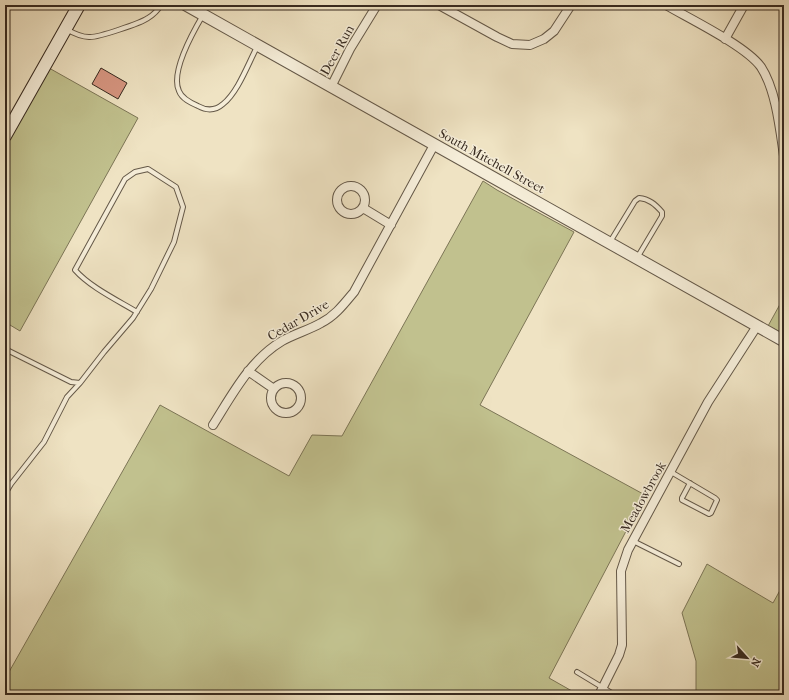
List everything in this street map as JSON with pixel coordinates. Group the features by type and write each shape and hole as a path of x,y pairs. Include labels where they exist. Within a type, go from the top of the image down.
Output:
{"main road":[{"path":"5,136 80,5"}],"street":[{"name":"Deer Run","path":"331,87 350,49 377,5"},
{"path":"439,5 512,44 530,45 544,39 554,30 571,5"},
{"path":"666,5 747,53 761,67 777,110 784,156"},
{"path":"725,39 744,5"},
{"name":"South Mitchell Street","path":"188,6 784,341"},
{"name":"Cedar Drive","path":"213,425 248,371 263,354 282,340 331,318 340,310 354,292 434,145"},
{"path":"363,208 391,225"},
{"name":"Meadowbrook","path":"601,691 619,655 622,645 621,571 632,540 671,472 708,402 757,326"},
{"path":"248,371 274,390"}],"lane":[{"path":"66,29 78,35 90,38 147,19 156,12 161,5"},
{"path":"203,14 194,30 178,68 177,84 179,92 184,99 208,110 216,109 224,104 237,86 258,45"},
{"path":"5,494 44,442 67,397 80,384 137,312 151,289 174,242 183,206 176,187 148,169 135,172 125,179 75,270 81,277 137,312"},
{"path":"609,243 635,201 639,198 646,198 657,206 662,212 662,216 637,259"},
{"path":"5,350 71,382 80,384"},
{"path":"671,472 690,483 715,498 717,500 711,513 709,514 682,500 690,483"},
{"path":"632,540 679,564"},
{"path":"577,672 601,691 615,695"}],"green space":[{"path":"49,68 138,118 20,331 5,322 5,145"},
{"path":"483,181 574,232 480,405 645,495 549,678 579,695 5,695 5,679 160,405 289,476 312,435 342,436"},
{"path":"784,297 784,334 768,326"},
{"path":"707,564 773,603 784,583 784,695 696,695 696,661 682,613"}],"building":[{"path":"101,68 127,83 118,99 92,84"}]}
